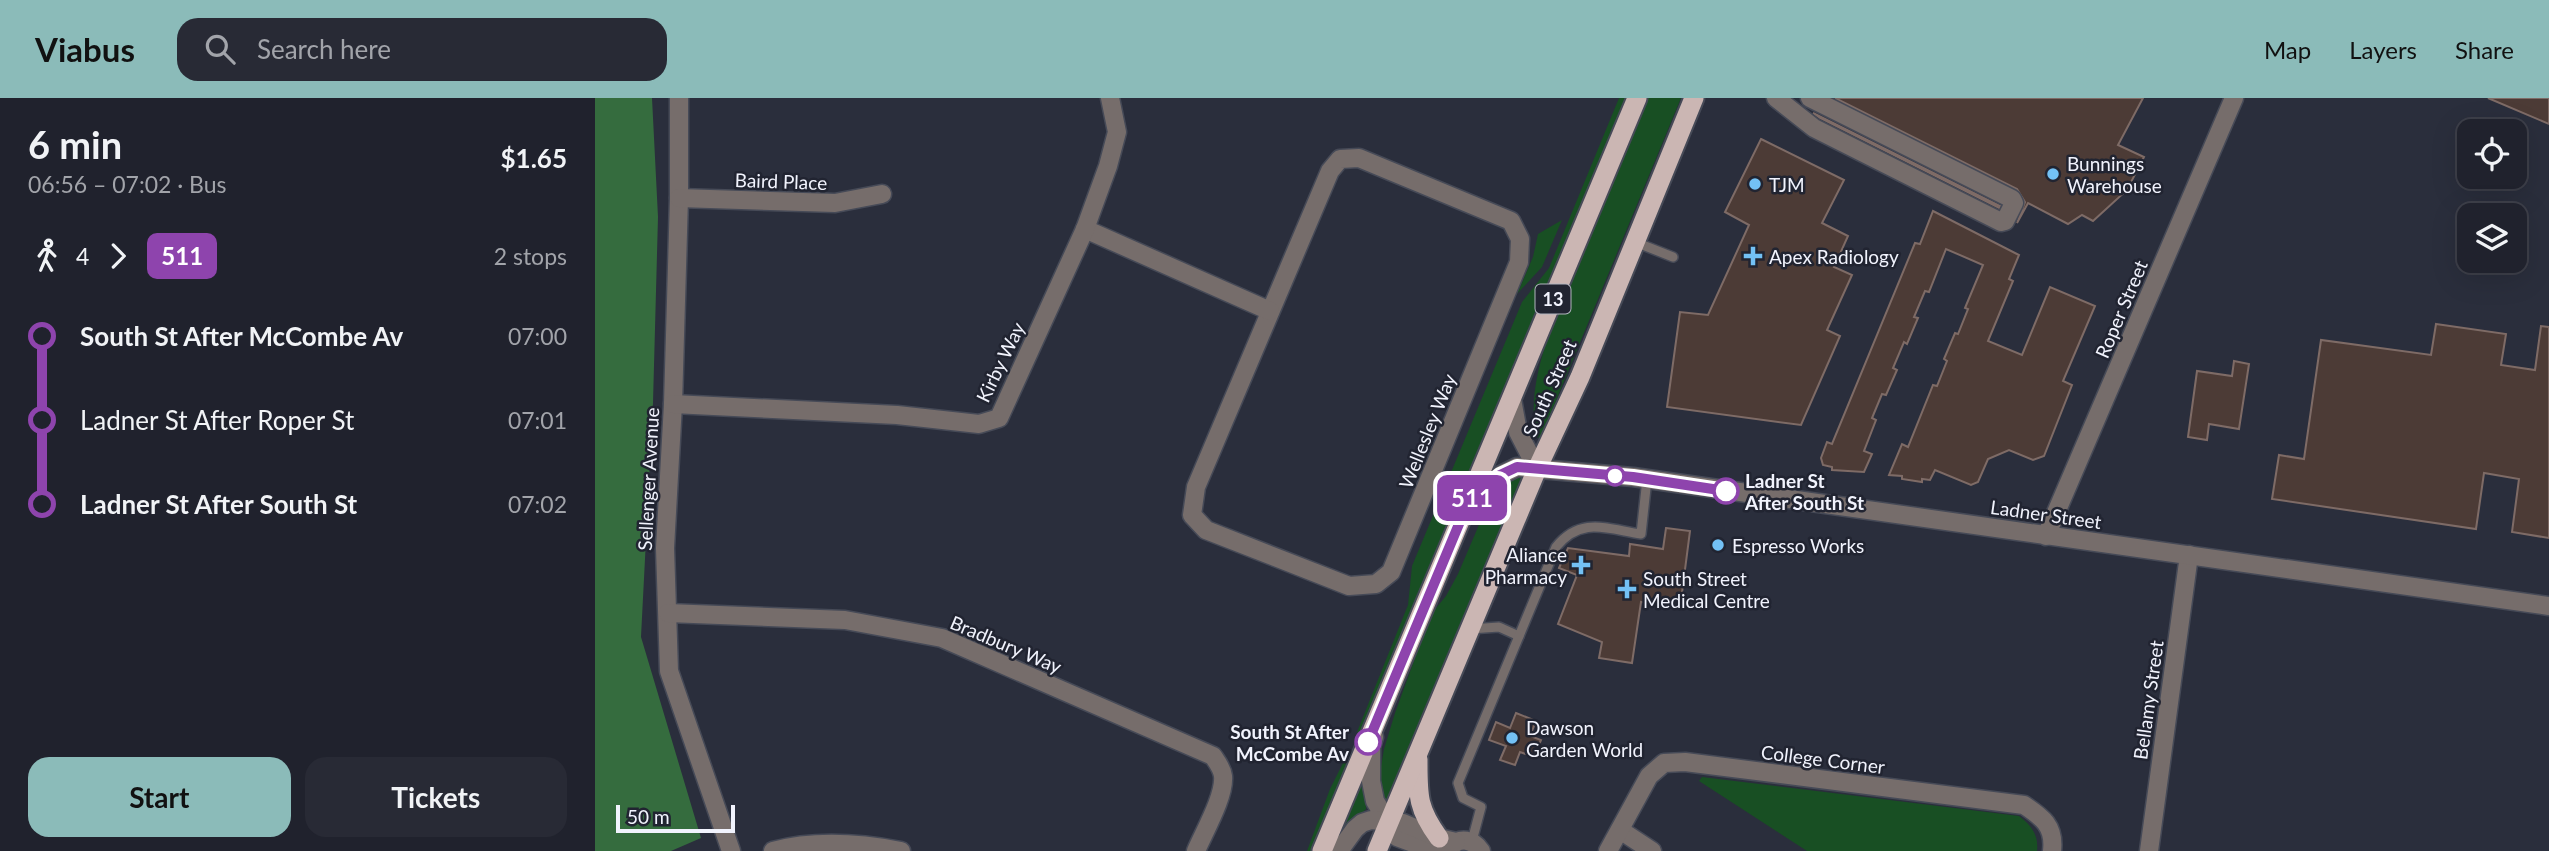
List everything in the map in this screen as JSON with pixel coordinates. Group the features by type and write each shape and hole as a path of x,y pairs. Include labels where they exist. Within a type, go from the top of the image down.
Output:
{"highway":[{"name":"South Street","path":"1322,851 1637,98"},
{"name":"South Street","path":"1377,851 1537,469 1580,377 1694,98"},
{"path":"1417,751 1420,804 1425,819 1455,846"}],"street":[{"name":"Sellenger Avenue","path":"679,98 673,404 665,548 669,671 731,851"},
{"name":"Kirby Way","path":"673,404 897,415 979,424 999,418 1085,229 1108,166 1117,132 1110,98"},
{"path":"1776,98 1814,128 2001,222 2005,221 2014,203 2012,199 1810,98"},
{"name":"Roper Street","path":"2046,536 2234,98"},
{"name":"Wellesley Way","path":"1359,158 1511,221 1520,239 1519,261 1391,572 1376,584 1349,586 1206,530 1192,515 1196,487 1270,311 1330,171 1340,159 1359,158"},
{"name":"Baird Place","path":"679,198 835,204 882,194"},
{"path":"1085,229 1270,311"},
{"path":"1512,399 1518,432 1537,469"},
{"name":"Ladner Street","path":"1469,500 1500,475 1517,467 1647,480 2549,606"},
{"name":"Bellamy Street","path":"2149,851 2189,555"},
{"name":"Bradbury Way","path":"668,613 845,620 942,638 1213,756 1223,778 1220,796 1196,851"},
{"path":"1384,703 1371,747 1371,782 1375,801 1388,824"},
{"name":"College Corner","path":"1608,851 1649,776 1664,763 1685,762 2024,805 2044,819 2053,842 2052,851"},
{"path":"1339,851 1362,823 1371,821 1403,823 1455,846"},
{"path":"1620,830 1651,851"},
{"path":"773,851 838,844 876,846 901,851"}],"lane":[{"path":"1635,242 1672,257"},
{"path":"1455,846 1481,807 1463,798 1458,783 1556,547 1567,534 1585,526 1641,534 1647,480"},
{"path":"1470,630 1499,627 1519,636"}],"green space":[{"path":"595,98 652,98 658,217 653,403 641,637 701,838 671,851 595,851"},
{"path":"1619,98 1627,98 1361,734 1357,732 1408,605 1412,566 1522,302 1549,268"},
{"path":"1647,98 1681,98 1541,437 1537,438 1535,389 1548,336"},
{"path":"1562,220 1542,267 1517,294 1533,257 1538,234"},
{"path":"1522,475 1521,483 1386,803 1377,790 1384,749 1431,614 1446,596 1458,574 1490,499 1502,484"},
{"path":"1349,751 1354,753 1313,851 1307,851 1330,789"},
{"path":"1365,776 1366,809 1342,833 1342,832"},
{"path":"1702,777 2019,816 2033,831 2037,840 2037,851 1807,851 1699,781"}],"building":[{"name":"Bunnings Warehouse","path":"1835,98 2143,98 2118,145 2144,157 2127,190 2093,221 2082,215 2068,224 2028,203 2017,223 2025,202 2017,189"},
{"path":"2488,98 2549,98 2549,124"},
{"path":"1813,113 2000,206 1999,208 1820,118"},
{"path":"1761,139 1844,180 1822,223 1848,236 1834,267 1852,275 1827,330 1840,336 1801,425 1667,407 1680,312 1708,315 1749,225 1725,212"},
{"path":"1933,211 2019,255 2009,279 2013,281 1988,341 2022,355 2050,287 2095,306 2063,381 2072,385 2044,456 2033,460 2009,450 1988,459 1978,482 1971,485 1935,470 1930,480 1922,479 1922,482 1889,475 1902,444 1908,447 1933,385 1937,386 1947,361 1944,359 1955,333 1958,334 1968,309 1965,308 1983,265 1946,249 1929,292 1925,291 1914,317 1918,318 1907,344 1904,342 1893,368 1897,370 1886,395 1882,394 1872,418 1876,420 1864,451 1872,454 1864,472 1832,470 1832,467 1823,465 1821,458 1827,442 1832,444 1915,243 1920,244"},
{"path":"2436,324 2506,334 2501,365 2535,370 2541,326 2549,327 2549,538 2512,532 2519,479 2484,473 2476,529 2272,499 2279,455 2304,459 2321,340 2431,355"},
{"path":"2234,361 2249,364 2239,429 2209,424 2207,440 2188,437 2197,371 2232,376"},
{"name":"South Street Medical Centre","path":"1666,528 1690,531 1680,608 1641,602 1632,663 1599,658 1602,642 1558,624 1577,575 1559,568 1568,548 1629,556 1630,544 1663,549"},
{"name":"Dawson Garden World","path":"1516,713 1536,721 1530,736 1541,740 1534,757 1520,752 1515,765 1500,760 1506,746 1489,740 1496,722 1510,728"}],"bus line":[{"name":"511","path":"1368,742 1469,500 1500,475 1517,467 1633,477 1726,491"}],"place":[{"name":"Bunnings Warehouse","path":"2053,174"},
{"name":"TJM","path":"1755,184"},
{"name":"Apex Radiology","path":"1753,256"},
{"name":"Ladner St After South St","path":"1726,491"},
{"name":"Espresso Works","path":"1718,545"},
{"name":"Aliance Pharmacy","path":"1581,565"},
{"name":"South Street Medical Centre","path":"1627,589"},
{"name":"Dawson Garden World","path":"1512,738"},
{"name":"South St After McCombe Av","path":"1368,742"}]}
